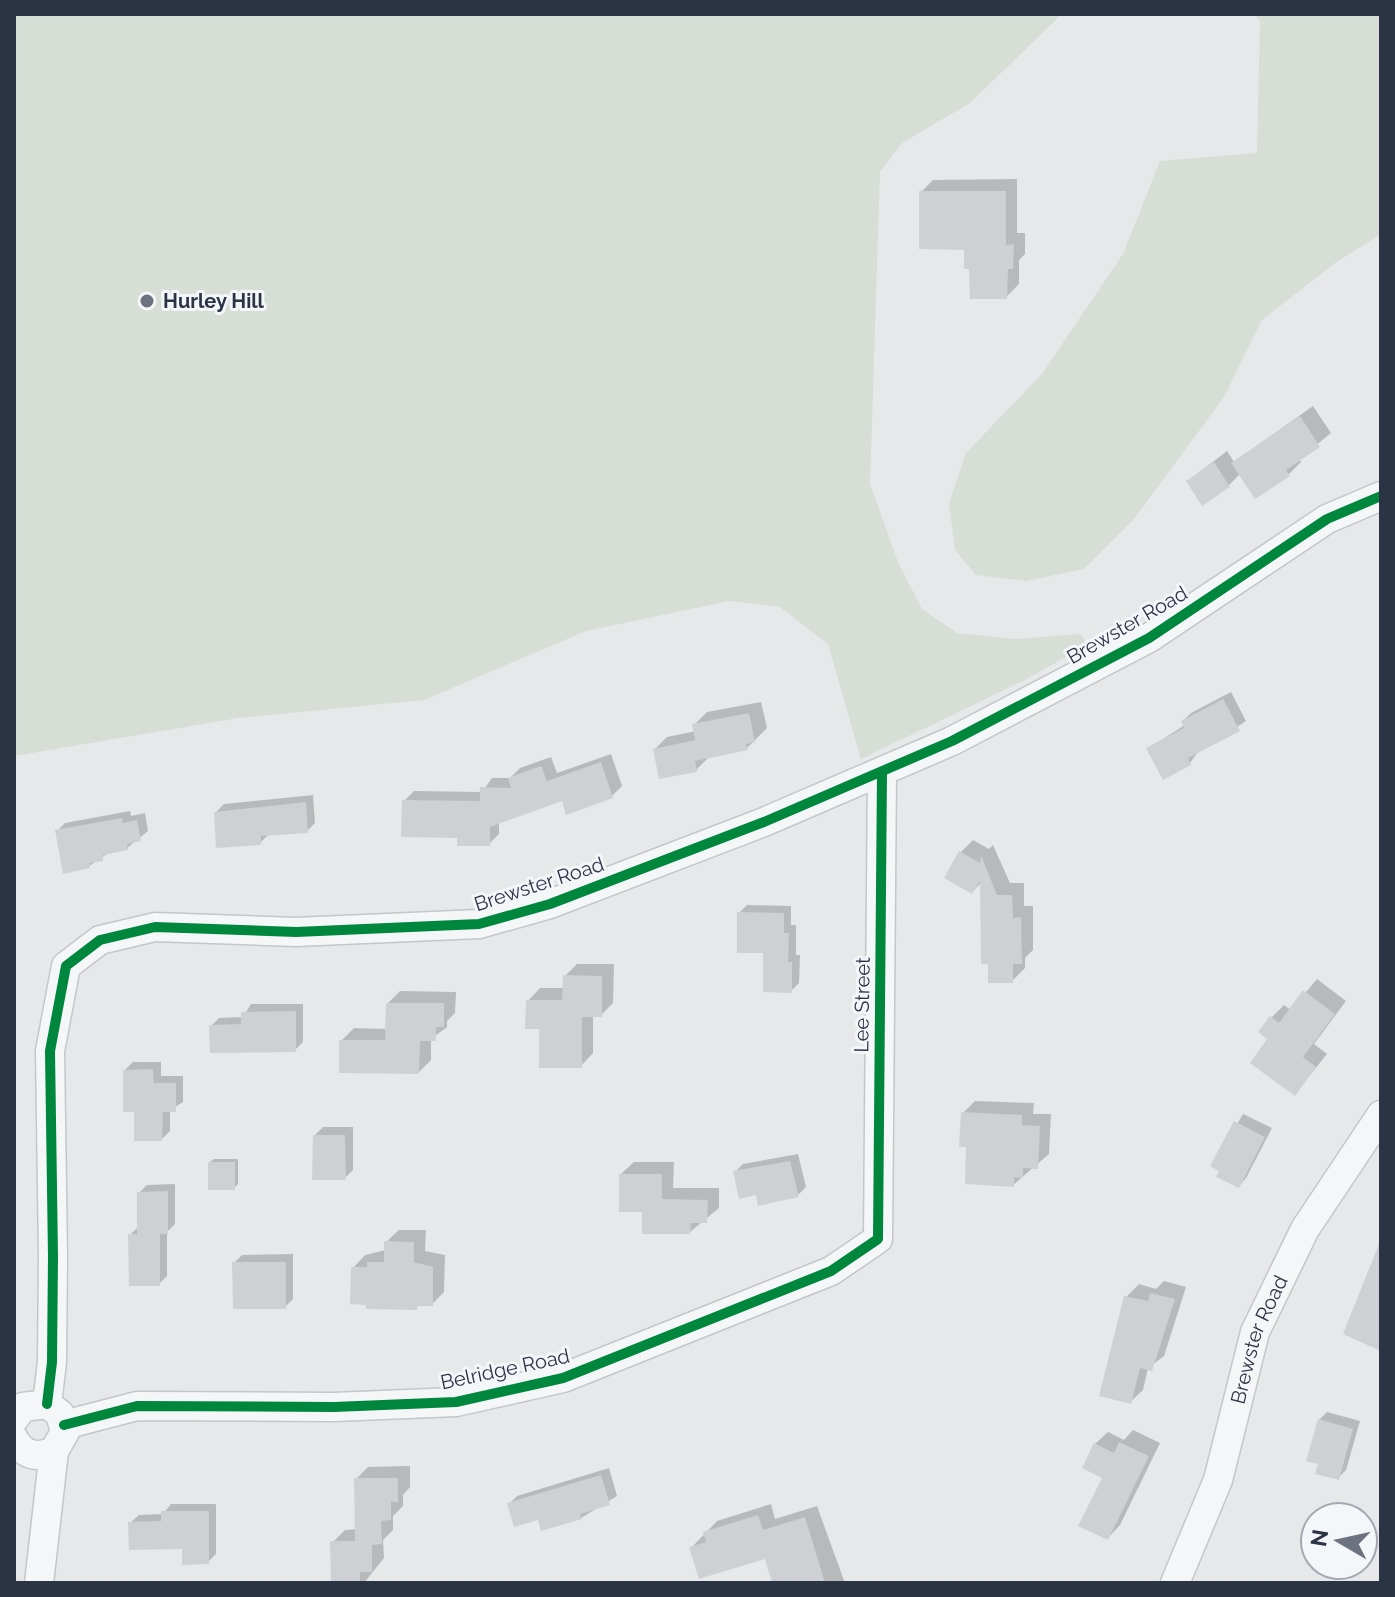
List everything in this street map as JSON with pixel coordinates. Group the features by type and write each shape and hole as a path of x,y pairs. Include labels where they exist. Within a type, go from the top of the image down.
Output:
{"street":[{"name":"Brewster Road","path":"39,1583 55,1427 50,1051 66,966 100,940 155,927 296,932 479,924 550,904 764,822 952,741 1149,638 1327,519 1381,496"},
{"name":"Lee Street","path":"878,1239 882,772"},
{"name":"Brewster Road","path":"1175,1583 1218,1480 1255,1332 1305,1229 1381,1115"},
{"name":"Belridge Road","path":"55,1427 137,1406 334,1407 456,1402 563,1378 831,1271 878,1239"},
{"path":"14,1419 23,1407 55,1427 32,1455 19,1448 14,1439"}],"shaded area":[{"path":"14,14 1062,14 970,103 902,143 880,172 870,484 898,562 922,609 957,633 1015,639 1081,634 1087,645 1025,680 861,759 828,644 780,607 729,601 586,631 424,700 238,718 14,756"},
{"path":"1254,14 1381,14 1381,234 1335,263 1262,320 1224,397 1134,519 1084,569 1026,581 976,575 955,550 949,503 966,453 1042,374 1123,254 1160,161 1257,153 1260,21"}],"building":[{"path":"919,191 1006,191 1006,245 1014,244 1013,269 1008,269 1007,299 970,299 969,269 964,269 964,250 919,249"},
{"path":"1300,416 1320,447 1286,470 1290,476 1255,499 1231,463"},
{"path":"1214,462 1230,487 1202,506 1186,481"},
{"path":"1223,699 1240,731 1188,758 1191,765 1163,780 1146,748 1184,728 1181,721"},
{"path":"749,713 755,742 746,744 748,750 695,761 697,772 659,779 653,749 695,740 692,724"},
{"path":"601,762 613,798 566,815 562,801 490,827 490,846 457,846 457,838 401,837 402,800 480,801 480,787 511,788 508,778 541,766 547,781"},
{"path":"306,802 308,833 261,836 261,845 216,848 214,812"},
{"path":"122,818 123,823 137,820 141,841 127,844 128,850 103,855 103,861 89,863 90,868 63,874 55,830"},
{"path":"959,851 980,863 981,855 997,895 1012,895 1013,918 1021,917 1022,964 1013,964 1013,983 988,983 988,964 981,964 980,881 972,894 944,878"},
{"path":"737,912 784,913 784,933 789,933 788,962 792,962 792,993 763,992 763,953 737,953"},
{"path":"563,975 602,976 602,1017 582,1017 582,1068 539,1068 539,1029 525,1029 526,1000 562,1000"},
{"path":"1303,990 1335,1014 1303,1057 1316,1067 1295,1096 1250,1063 1267,1039 1258,1032 1270,1016 1279,1023"},
{"path":"386,1003 444,1003 444,1027 436,1027 436,1041 420,1041 419,1074 339,1073 339,1040 385,1040"},
{"path":"296,1011 296,1052 210,1053 209,1025 241,1024 241,1012"},
{"path":"153,1069 154,1083 176,1083 176,1112 163,1112 162,1141 134,1141 134,1112 123,1112 123,1070"},
{"path":"961,1112 1022,1115 1022,1125 1040,1126 1038,1169 1023,1168 1023,1178 1014,1177 1014,1187 965,1184 966,1147 959,1147"},
{"path":"1234,1121 1265,1137 1239,1188 1216,1177 1219,1171 1210,1166"},
{"path":"313,1135 345,1135 346,1180 312,1180"},
{"path":"790,1161 799,1197 758,1206 756,1195 739,1199 733,1171"},
{"path":"208,1162 235,1162 235,1190 208,1190"},
{"path":"619,1174 662,1174 662,1199 708,1200 707,1223 691,1223 690,1234 642,1234 642,1212 619,1212"},
{"path":"168,1191 168,1234 160,1234 160,1286 129,1286 128,1234 137,1234 137,1192"},
{"path":"1381,1239 1381,1351 1343,1334"},
{"path":"384,1241 414,1242 414,1262 433,1267 433,1306 417,1306 417,1310 366,1309 366,1305 350,1304 351,1267 367,1267 367,1262 384,1262"},
{"path":"232,1262 286,1262 286,1309 233,1309"},
{"path":"1150,1293 1175,1299 1152,1371 1140,1368 1131,1404 1099,1396 1124,1296 1148,1301"},
{"path":"1318,1419 1353,1429 1339,1480 1315,1474 1318,1464 1306,1461"},
{"path":"1119,1442 1149,1456 1108,1540 1078,1526 1102,1478 1082,1468 1094,1443 1114,1453"},
{"path":"601,1475 610,1505 580,1514 582,1519 541,1531 538,1520 514,1527 507,1503"},
{"path":"354,1478 398,1478 398,1502 391,1502 391,1520 381,1521 382,1544 372,1545 372,1572 360,1572 360,1583 331,1583 330,1541 355,1541"},
{"path":"161,1511 209,1511 209,1564 182,1565 182,1549 129,1550 128,1522 161,1521"},
{"path":"758,1515 763,1530 805,1517 825,1583 772,1583 765,1559 699,1579 689,1547 706,1542 703,1532"}],"cycle path":[{"path":"47,1404 52,1362 53,1257 50,1051 66,966 100,940 155,927 296,932 479,924 550,904 764,822 952,741 1149,638 1327,519 1381,496"},
{"path":"64,1425 137,1406 334,1407 456,1402 563,1378 831,1271 878,1239 882,772"}],"place":[{"name":"Hurley Hill","path":"147,301"}]}
